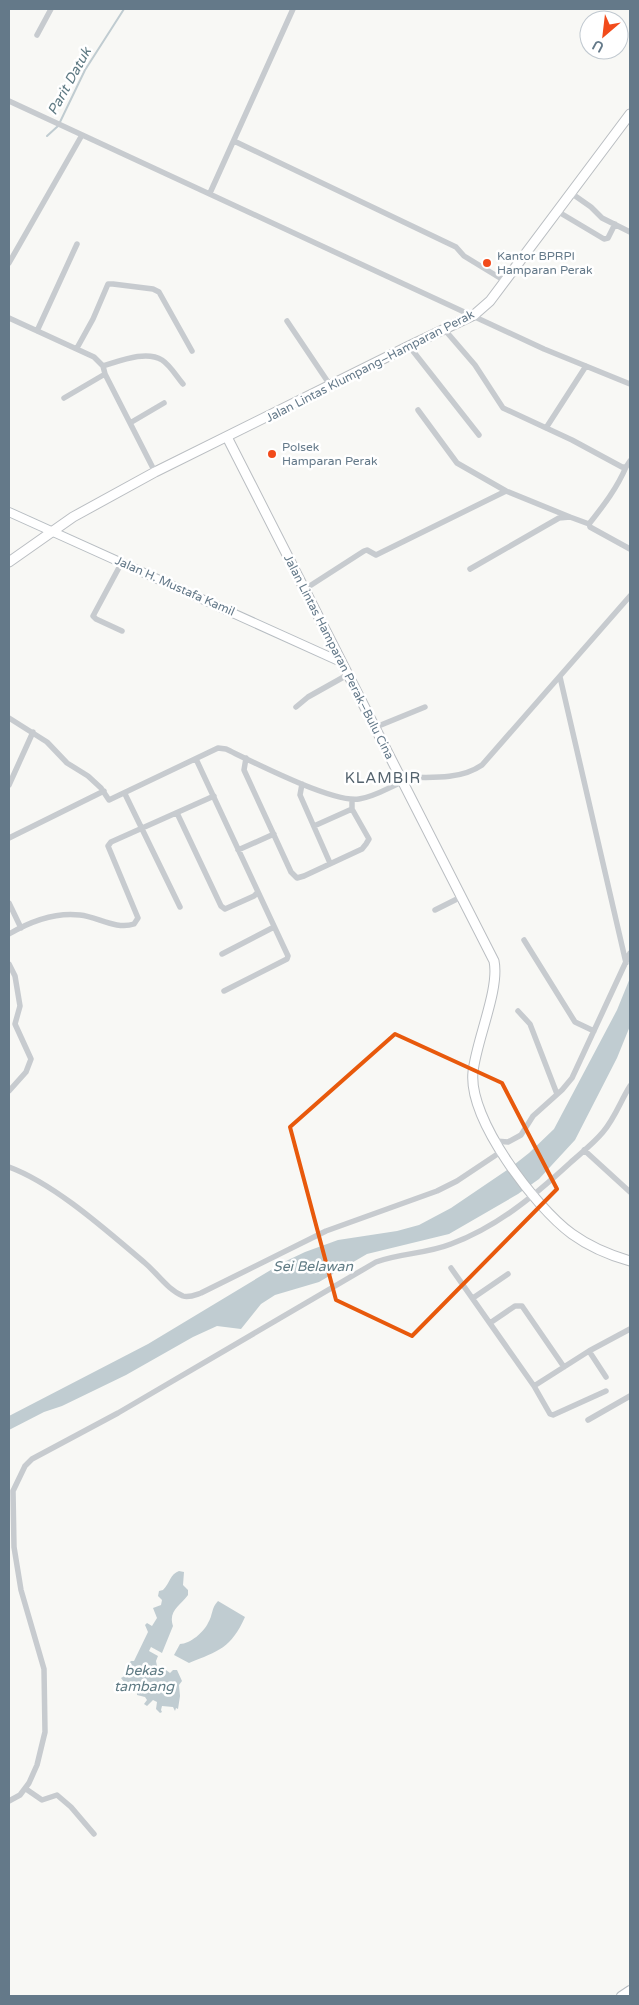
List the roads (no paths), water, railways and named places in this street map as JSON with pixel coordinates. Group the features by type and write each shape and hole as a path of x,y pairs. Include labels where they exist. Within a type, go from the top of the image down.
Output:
{"main road":[{"name":"Jalan Lintas Klumpang–Hamparan Perak","path":"9,562 73,517 155,472 474,315 490,301 630,114"},
{"name":"Jalan Lintas Hamparan Perak–Bulu Cina","path":"227,437 494,961 494,982 472,1076 479,1110 503,1154 532,1194"},
{"path":"532,1194 571,1233 608,1255 630,1261"}],"street":[{"path":"37,35 52,9"},
{"path":"210,193 293,9"},
{"path":"9,101 544,349 630,384"},
{"path":"9,263 82,135"},
{"path":"234,141 456,247 464,256 505,281"},
{"path":"571,193 591,207 602,218 630,232"},
{"path":"558,211 604,239 608,238 615,224"},
{"path":"37,331 77,244"},
{"path":"77,348 93,319 105,289 108,284 113,284 159,292 192,351"},
{"path":"9,318 77,348 94,357 103,366 105,374 155,472"},
{"path":"287,321 330,385"},
{"path":"444,329 475,365 503,408 622,467 628,464"},
{"path":"409,346 479,435"},
{"path":"103,366 130,358 154,356 164,361 183,384"},
{"path":"546,428 586,366"},
{"path":"64,398 105,374"},
{"path":"130,423 164,403"},
{"path":"418,410 457,463 506,491 589,524 590,527 630,549"},
{"path":"589,524 607,502 628,464"},
{"path":"305,589 366,550 376,555 506,491"},
{"name":"Jalan H. Mustafa Kamil","path":"9,512 341,662"},
{"path":"470,570 548,523 559,518 570,518"},
{"path":"122,562 93,616 122,631"},
{"path":"9,718 47,742 65,761 88,776 104,791 109,800 218,748 226,749 302,784 352,800 368,798 401,780 457,776 476,770 488,760 630,596"},
{"path":"296,707 308,697 349,674"},
{"path":"560,677 626,963"},
{"path":"376,727 425,707"},
{"path":"9,785 33,732"},
{"path":"246,758 244,770 291,872 297,878 362,849 368,842 369,839 352,809 352,800"},
{"path":"196,759 288,958 224,991"},
{"path":"302,784 300,795 330,863"},
{"path":"9,838 104,791"},
{"path":"124,794 180,907"},
{"path":"9,934 45,918 61,915 81,915 121,925 130,925 136,922 138,918 108,846 111,842 214,796"},
{"path":"314,826 352,809"},
{"path":"177,813 221,906 225,909 257,893"},
{"path":"238,850 274,834"},
{"path":"435,910 461,897"},
{"path":"9,903 21,928"},
{"path":"222,954 274,927"},
{"path":"524,940 575,1022 594,1031"},
{"path":"495,1141 508,1142 521,1135 533,1116 572,1078 630,953"},
{"path":"9,964 14,976 20,1006 15,1024 31,1059 26,1072 9,1091"},
{"path":"518,1011 530,1024 557,1094"},
{"path":"9,1801 26,1789 37,1765 45,1732 46,1712 43,1664 21,1590 14,1547 12,1494 20,1475 28,1463 32,1459 118,1413 376,1262 395,1256 434,1250 473,1235 502,1219 584,1150 609,1123 630,1086"},
{"path":"584,1150 630,1192"},
{"path":"9,1167 37,1179 55,1192 147,1264 169,1285 187,1297 201,1293 326,1231 437,1191 503,1154"},
{"path":"451,1268 534,1386 550,1414 553,1415 606,1391"},
{"path":"472,1298 508,1274"},
{"path":"490,1322 515,1306 522,1306 564,1367"},
{"path":"534,1386 589,1351 630,1329"},
{"path":"589,1351 606,1377"},
{"path":"588,1420 630,1396"},
{"path":"26,1789 42,1800 57,1795 71,1807 94,1834"},
{"path":"621,1996 630,1990"}],"water":[{"name":"Sei Belawan","path":"630,978 630,1026 617,1058 575,1140 539,1179 518,1194 449,1234 367,1254 319,1282 275,1295 261,1304 241,1329 217,1326 193,1337 126,1375 9,1430 9,1416 148,1344 284,1262 338,1240 397,1231 419,1225 451,1208 510,1168 554,1129 617,1010"},
{"name":"bekas tambang","path":"179,1571 184,1572 183,1585 188,1590 188,1595 173,1612 173,1626 162,1653 151,1647 149,1651 158,1656 156,1661 158,1671 163,1672 166,1670 170,1673 173,1670 177,1670 182,1681 179,1685 178,1709 176,1708 175,1711 173,1707 162,1706 162,1712 160,1713 156,1709 157,1702 153,1700 147,1706 144,1704 147,1700 145,1697 137,1695 137,1692 128,1690 128,1687 121,1678 128,1674 127,1665 134,1661 148,1632 145,1625 147,1623 152,1626 157,1618 153,1608 161,1605 162,1600 158,1596 159,1591 163,1590 174,1574"},
{"name":"bekas tambang","path":"218,1601 245,1617 235,1636 223,1647 189,1663 174,1655 180,1644 192,1640 203,1630 210,1620 214,1606"}],"waterway":[{"name":"Parit Datuk","path":"60,122 85,70 124,9"},
{"name":"Parit Datuk","path":"47,136 58,126"}],"place":[{"name":"Kantor BPRPI Hamparan Perak","path":"487,263"},
{"name":"Polsek Hamparan Perak","path":"272,454"}],"district":[{"name":"KLAMBIR","path":"383,778"}]}
